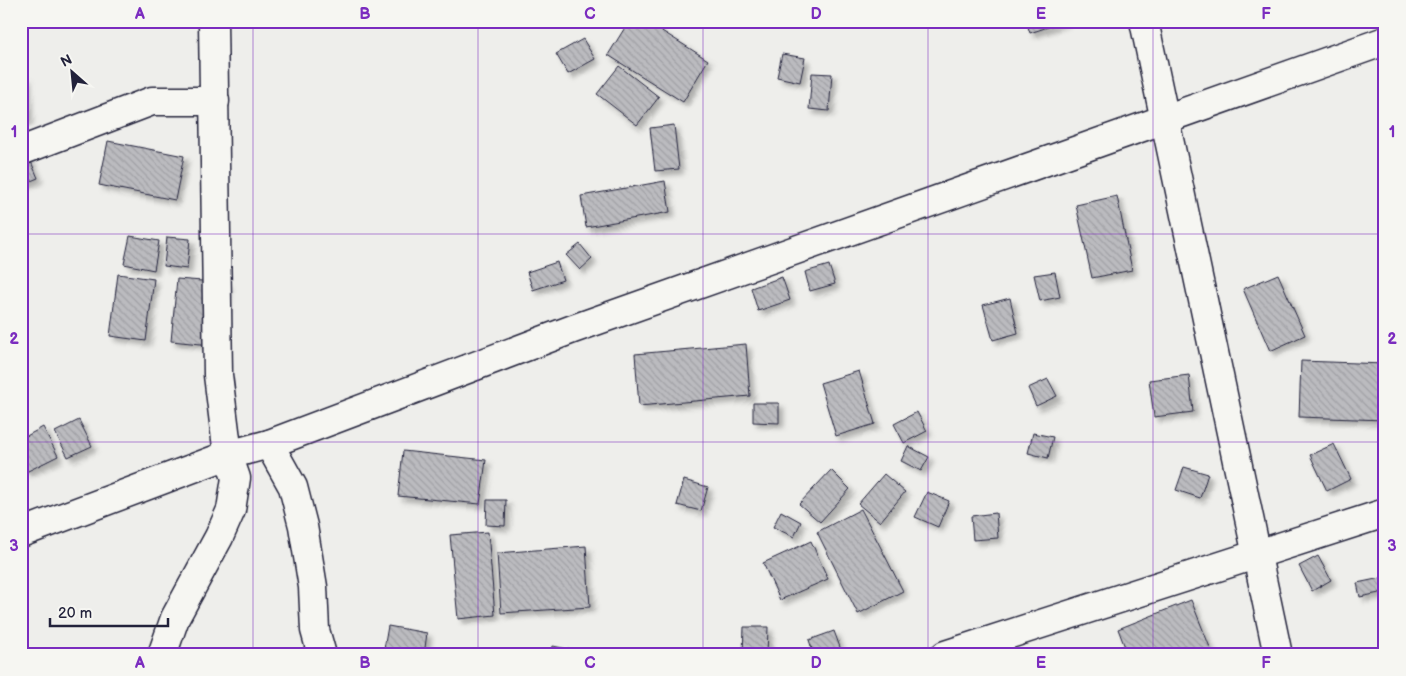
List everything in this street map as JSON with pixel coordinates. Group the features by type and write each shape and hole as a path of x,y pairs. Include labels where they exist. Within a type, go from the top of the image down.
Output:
{"street":[{"path":"162,655 176,618 219,537 231,510 236,478 228,455 218,375 213,21"},
{"path":"1144,21 1278,655"},
{"path":"21,533 228,455 269,444 573,329 1385,41"},
{"path":"21,152 152,100 214,101"},
{"path":"269,444 293,487 304,526 313,587 315,630 322,655"},
{"path":"945,655 1385,513"}],"building":[{"path":"629,21 646,21 708,60 683,102 608,55"},
{"path":"1026,21 1066,21 1030,33"},
{"path":"583,39 595,59 568,74 556,54"},
{"path":"782,54 805,58 800,82 777,77"},
{"path":"619,66 659,97 637,125 597,94"},
{"path":"812,73 832,74 829,111 809,109"},
{"path":"21,77 26,77 28,120 21,121"},
{"path":"674,125 679,169 655,171 650,128"},
{"path":"108,141 184,156 175,200 99,185"},
{"path":"29,157 38,178 21,185 21,160"},
{"path":"665,181 670,212 586,227 581,196"},
{"path":"1117,196 1132,270 1092,278 1076,205"},
{"path":"130,236 159,241 154,270 124,264"},
{"path":"167,237 190,239 187,269 164,266"},
{"path":"580,244 592,259 580,270 566,255"},
{"path":"557,262 563,280 533,290 527,272"},
{"path":"829,265 835,284 810,291 805,272"},
{"path":"1055,272 1060,297 1040,301 1034,275"},
{"path":"118,274 154,279 146,341 110,336"},
{"path":"1278,274 1305,335 1270,351 1243,289"},
{"path":"782,277 790,300 758,311 751,288"},
{"path":"177,279 227,283 221,346 171,341"},
{"path":"1010,298 1018,333 993,340 983,305"},
{"path":"746,344 750,396 639,406 635,354"},
{"path":"1301,361 1385,364 1385,420 1299,417"},
{"path":"859,371 875,424 836,436 820,383"},
{"path":"1189,375 1193,412 1154,417 1149,380"},
{"path":"1048,379 1057,396 1036,406 1028,388"},
{"path":"753,403 779,403 779,423 753,422"},
{"path":"917,412 927,431 904,443 894,424"},
{"path":"79,420 92,446 68,457 55,432"},
{"path":"43,427 58,456 26,472 21,464 21,439"},
{"path":"1033,433 1053,437 1048,458 1028,453"},
{"path":"1334,444 1351,479 1327,491 1310,455"},
{"path":"908,446 929,457 921,471 901,461"},
{"path":"403,451 486,460 480,504 398,496"},
{"path":"1184,467 1208,474 1200,498 1176,490"},
{"path":"831,470 850,489 820,522 799,504"},
{"path":"884,474 905,492 880,522 858,504"},
{"path":"684,480 708,487 701,511 677,505"},
{"path":"927,492 949,501 938,527 915,517"},
{"path":"487,500 506,500 505,526 486,525"},
{"path":"861,509 903,591 858,614 817,532"},
{"path":"781,511 801,522 794,537 773,527"},
{"path":"996,513 998,538 973,540 971,516"},
{"path":"488,532 495,615 458,619 450,535"},
{"path":"811,541 828,579 780,600 763,563"},
{"path":"586,546 590,607 501,613 497,553"},
{"path":"1318,556 1331,580 1312,591 1299,566"},
{"path":"1381,578 1384,592 1360,597 1357,583"},
{"path":"1191,600 1213,655 1128,655 1118,629"},
{"path":"388,626 427,633 424,655 384,649"},
{"path":"744,627 768,627 767,655 743,654"},
{"path":"834,631 841,650 828,655 814,655 809,640"},
{"path":"553,646 586,653 585,655 551,655"}]}
